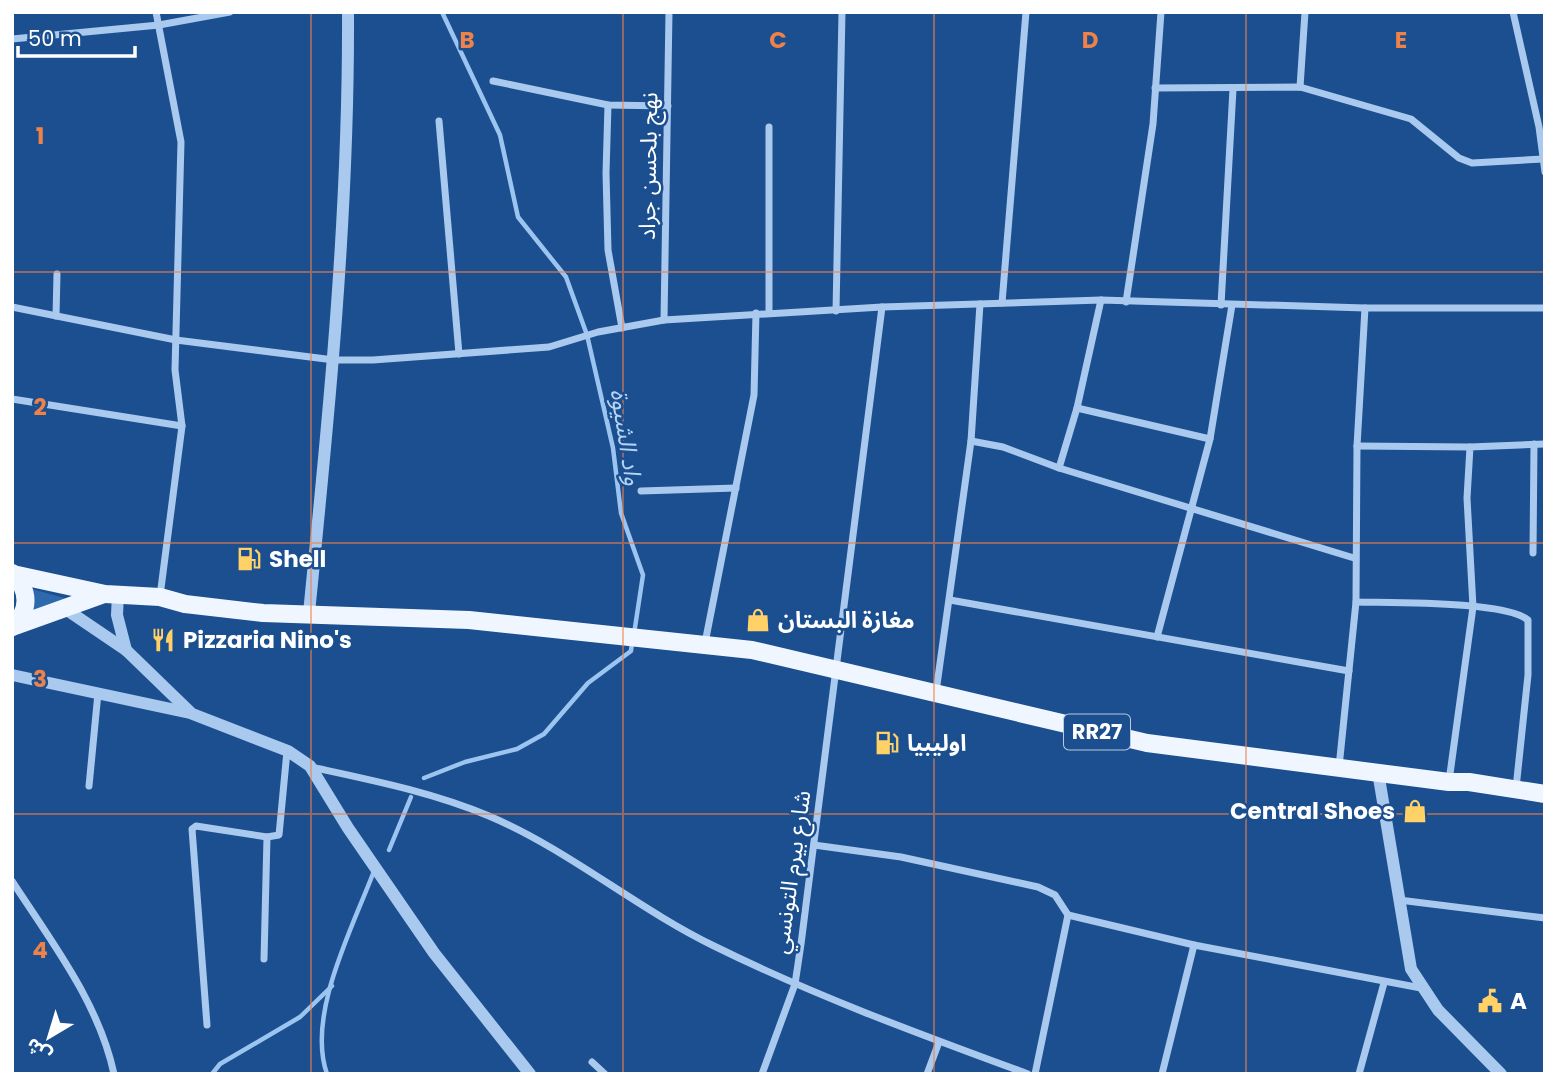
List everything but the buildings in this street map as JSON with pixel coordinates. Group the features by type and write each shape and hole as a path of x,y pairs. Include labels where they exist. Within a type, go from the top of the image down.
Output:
{"main road":[{"name":"RR27","path":"13,573 112,594 160,597 186,604 263,613 469,620 705,643 838,670 1147,743 1449,782 1469,782 1545,794"},
{"name":"RR27","path":"12,627 25,611 26,601 25,590 13,573"},
{"name":"RR27","path":"12,627 112,594"}],"street":[{"path":"156,12 181,142 175,370 182,426 160,597"},
{"path":"12,38 159,25 230,12"},
{"path":"309,613 334,360 348,83 348,12"},
{"name":"نهج بلحسن جراد","path":"664,320 669,12"},
{"path":"835,311 842,12"},
{"path":"1002,303 1026,12"},
{"path":"1126,302 1153,124 1161,12"},
{"path":"1300,87 1305,12"},
{"path":"1513,12 1542,126 1545,172"},
{"path":"493,80 608,105 668,106"},
{"path":"1155,88 1300,87 1411,119 1459,158 1472,163 1543,159"},
{"path":"1221,305 1233,89"},
{"path":"608,105 608,250 622,328"},
{"path":"439,121 459,354"},
{"path":"769,127 769,313"},
{"path":"56,316 57,274"},
{"path":"1059,468 1077,408 1101,300"},
{"path":"12,307 176,340 334,360 549,347 598,332 664,320 882,307 1101,300 1365,308 1545,308"},
{"path":"936,693 971,440 980,304"},
{"path":"1157,637 1210,439 1232,305"},
{"name":"شارع بيرم التونسي","path":"762,1074 795,984 838,670 882,307"},
{"path":"1339,767 1356,602 1354,558 1357,446 1365,308"},
{"path":"705,643 754,395 756,313"},
{"path":"12,399 182,426"},
{"path":"1077,408 1210,439"},
{"path":"971,440 1022,453 1059,468 1354,558"},
{"path":"1533,553 1534,444"},
{"path":"1357,446 1470,447 1545,444"},
{"path":"1449,782 1473,607 1467,498 1470,447"},
{"path":"641,491 736,488"},
{"path":"112,594 126,650"},
{"path":"950,600 1349,671"},
{"path":"1356,602 1473,607 1518,613 1528,620 1528,674 1516,789"},
{"path":"64,608 126,650 190,713"},
{"path":"12,675 190,713 288,751 310,766 402,787 489,816 535,840 711,945 795,984 939,1042 1028,1074"},
{"path":"89,786 98,693"},
{"path":"207,1025 192,829 196,826 276,837 280,833 288,751"},
{"path":"310,766 348,828 435,953 530,1074"},
{"path":"1378,772 1411,968 1421,988 1488,1069 1501,1074"},
{"path":"264,959 267,837"},
{"path":"814,845 901,857 1038,887 1055,895 1068,915 1194,945 1421,988"},
{"path":"12,881 91,1008 108,1043 114,1074"},
{"path":"1399,900 1545,918"},
{"path":"1035,1074 1068,915"},
{"path":"1162,1074 1194,945"},
{"path":"1359,1074 1384,983"},
{"path":"927,1074 939,1042"},
{"path":"592,1062 605,1074"}],"shaded area":[{"path":"25,587 71,600 26,618"}],"waterway":[{"name":"واد الشيوة","path":"442,12 500,135 518,217 566,277 587,335 613,448 621,513 643,575 634,634"},
{"name":"واد الشيوة","path":"424,778 465,762 517,749 544,734 588,683 631,651 632,643"},
{"name":"واد الشيوة","path":"389,850 411,797"},
{"name":"واد الشيوة","path":"327,1074 322,1051 327,999 344,944 374,871"},
{"name":"واد الشيوة","path":"212,1074 220,1064 300,1017 332,986"}],"place":[{"name":"Shell","path":"249,559"},
{"name":"مغازة البستان","path":"758,620"},
{"name":"Pizzaria Nino's","path":"163,640"},
{"name":"اوليبيا","path":"887,743"},
{"name":"Central Shoes","path":"1415,811"},
{"name":"A","path":"1490,1001"}]}
